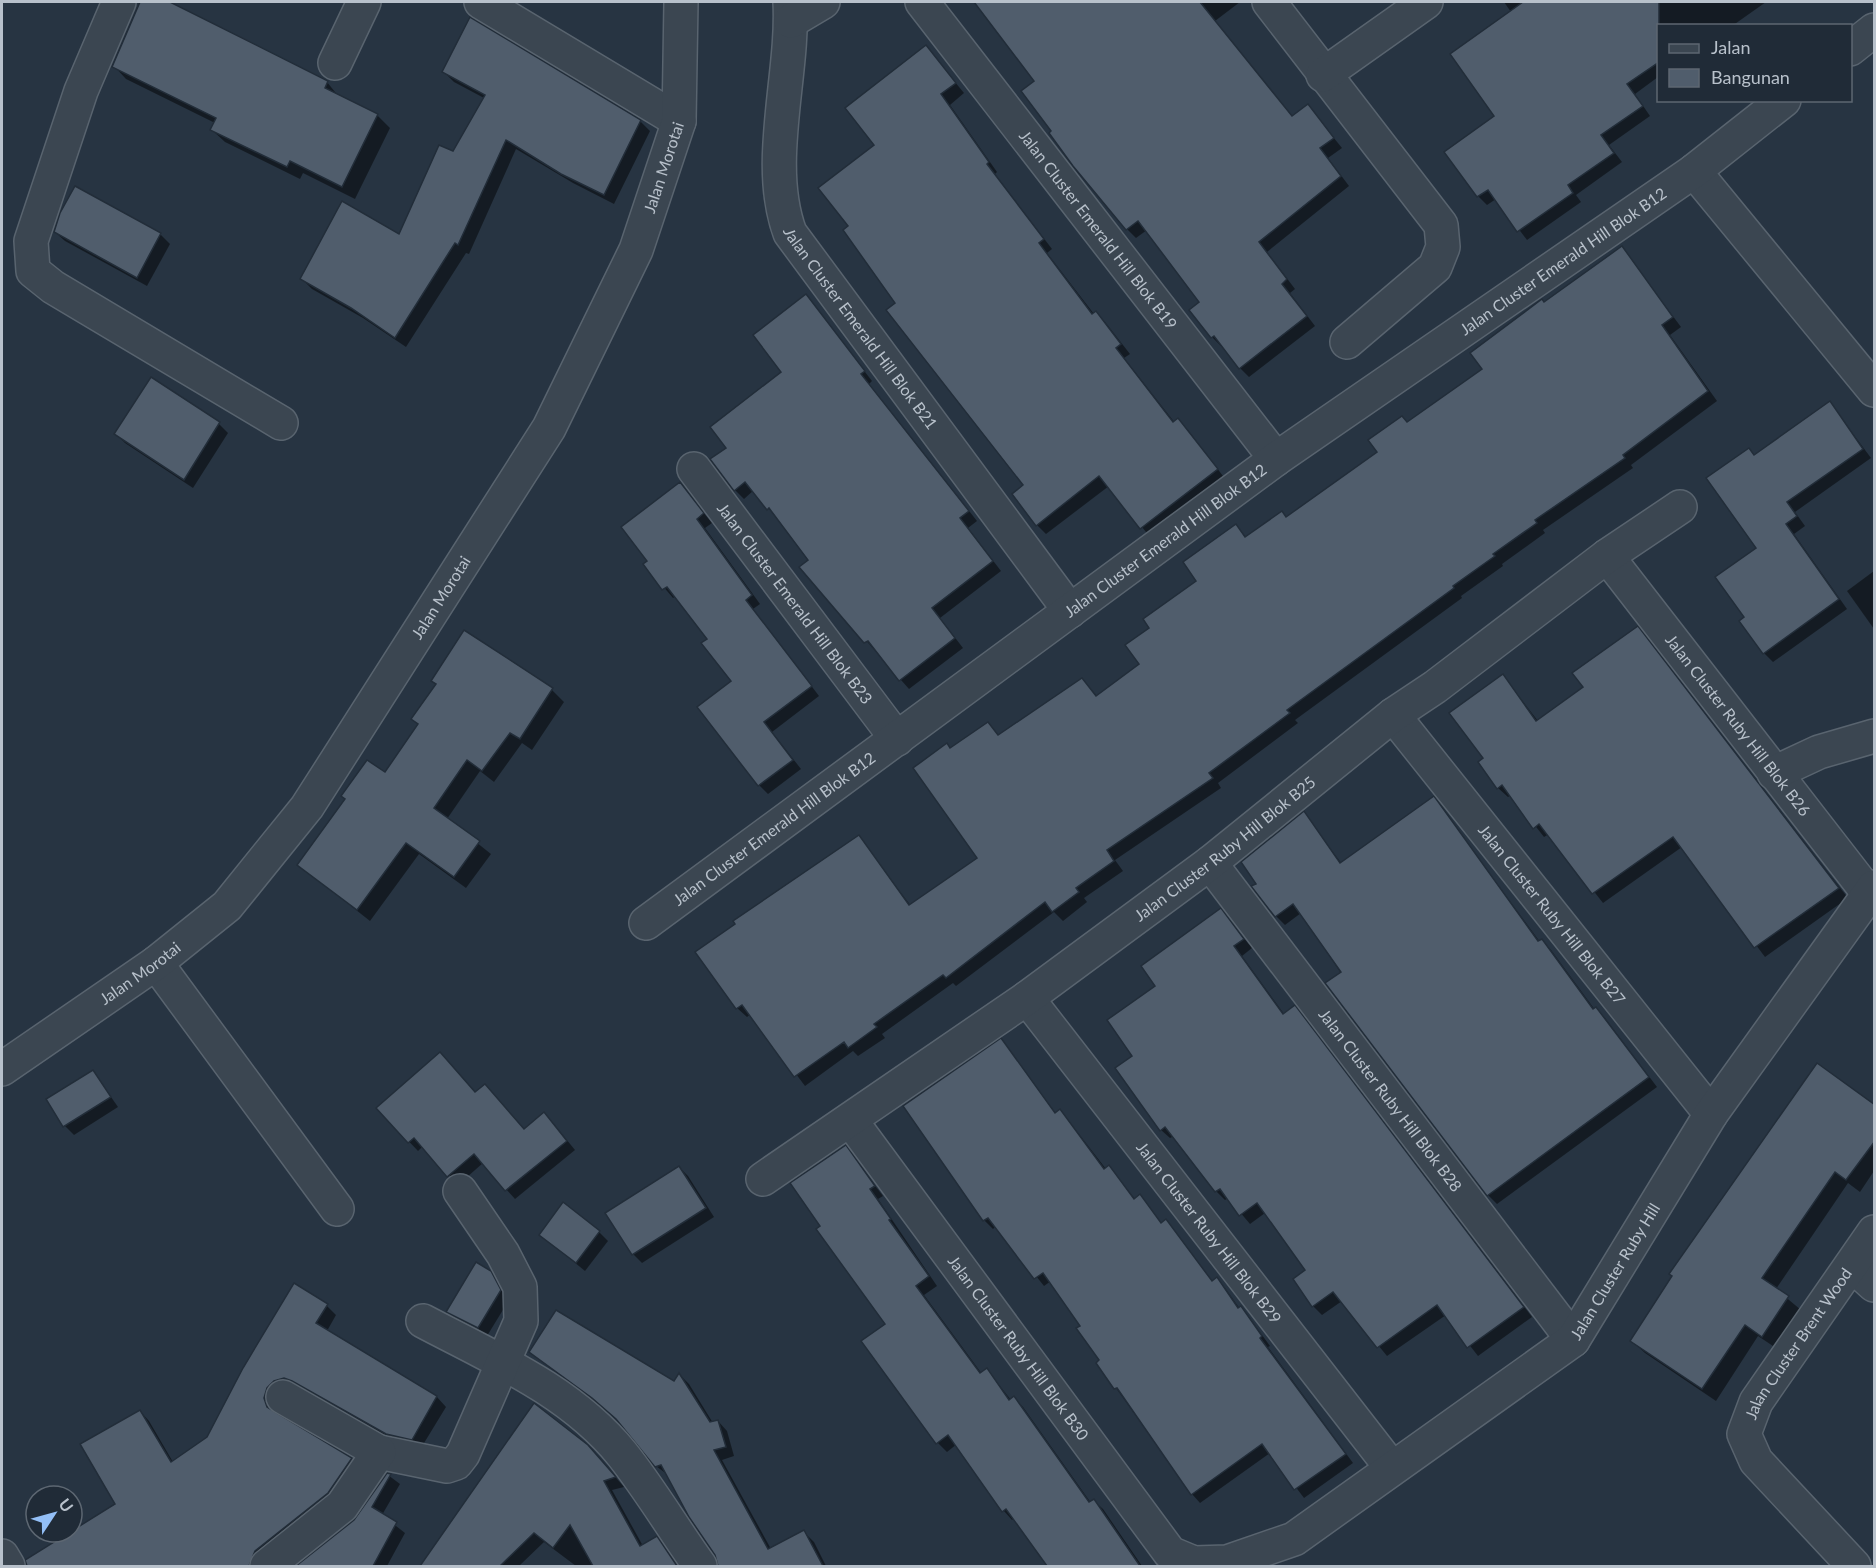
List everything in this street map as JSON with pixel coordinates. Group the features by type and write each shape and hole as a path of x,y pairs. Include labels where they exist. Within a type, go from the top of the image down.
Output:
{"street":[{"path":"119,2 81,91 31,241 33,271 53,287 281,423"},
{"path":"335,63 364,2"},
{"path":"481,2 679,121"},
{"name":"Jalan Morotai","path":"2,1069 156,963 227,906 307,807 549,428 636,250 679,121 681,2"},
{"path":"790,11 823,2"},
{"name":"Jalan Cluster Emerald Hill Blok B19","path":"922,2 1276,459"},
{"path":"1269,2 1323,75 1441,225 1443,247 1435,267 1347,342"},
{"path":"1323,75 1426,2"},
{"name":"Jalan Cluster Emerald Hill Blok B21","path":"790,11 783,99 780,187 783,216 790,233 1070,610"},
{"path":"1852,48 1875,30"},
{"name":"Jalan Cluster Emerald Hill Blok B12","path":"646,923 1276,459 1694,171 1781,102"},
{"path":"1694,171 1875,390"},
{"name":"Jalan Cluster Emerald Hill Blok B23","path":"694,469 897,739"},
{"name":"Jalan Cluster Ruby Hill Blok B25","path":"763,1179 851,1121 1027,998 1209,863 1393,715 1435,687 1607,556 1680,507"},
{"name":"Jalan Cluster Ruby Hill Blok B26","path":"1607,556 1774,773 1872,891"},
{"name":"Jalan Cluster Ruby Hill Blok B27","path":"1393,715 1711,1114"},
{"path":"1774,773 1819,752 1875,736"},
{"name":"Jalan Cluster Ruby Hill Blok B28","path":"1209,863 1572,1340"},
{"name":"Jalan Cluster Ruby Hill","path":"1194,1563 1227,1562 1294,1539 1391,1467 1572,1340 1711,1114 1872,891"},
{"path":"156,963 337,1209"},
{"name":"Jalan Cluster Ruby Hill Blok B29","path":"1027,998 1391,1467"},
{"name":"Jalan Cluster Ruby Hill Blok B30","path":"851,1121 1170,1553 1194,1563"},
{"path":"283,1397 379,1452 447,1466 456,1462 463,1454 521,1321 520,1287 503,1254 460,1191"},
{"name":"Jalan Cluster Brent Wood","path":"1854,1566 1756,1461 1744,1434 1756,1402 1864,1275 1875,1232"},
{"path":"423,1321 549,1388 579,1412 623,1455 700,1566"},
{"path":"267,1566 342,1506 379,1452"},
{"path":"2,1556 9,1566"}],"building":[{"path":"140,2 170,2 328,81 325,88 378,114 342,187 290,161 287,167 210,130 216,118 112,67"},
{"path":"974,2 1200,2 1292,116 1308,104 1334,138 1320,148 1341,176 1259,242 1287,279 1282,284 1307,316 1239,369 1214,336 1211,338 1189,310 1199,302 1138,221 1126,230 1049,133 1051,131 1021,91 1034,81"},
{"path":"1523,2 1659,2 1657,63 1627,84 1643,106 1601,135 1614,153 1568,185 1573,193 1517,232 1488,190 1477,197 1444,152 1494,116 1450,54"},
{"path":"470,17 641,120 604,195 561,174 506,140 458,245 455,243 395,338 351,308 300,279 342,201 399,234 439,145 453,151 485,95 442,72"},
{"path":"926,45 956,83 941,94 989,162 987,164 1044,239 1039,243 1092,314 1096,311 1121,344 1116,348 1173,422 1178,418 1218,469 1140,529 1099,476 1036,526 1012,494 1023,485 886,310 895,303 843,230 848,226 818,188 874,145 845,108"},
{"path":"75,186 161,233 137,278 54,232 60,213"},
{"path":"1622,246 1673,317 1662,325 1708,391 1623,455 1625,458 1535,520 1537,523 1493,554 1495,556 1453,586 1454,588 1287,710 1290,713 1209,773 1213,778 1107,850 1114,861 1076,888 1079,892 1052,912 1045,902 946,978 943,975 874,1024 877,1027 848,1048 844,1042 794,1077 742,1005 736,1009 695,952 735,924 733,921 859,835 909,905 977,858 913,768 947,743 950,748 988,722 998,735 1082,678 1096,696 1139,664 1125,645 1149,628 1143,619 1196,581 1183,562 1236,524 1245,537 1282,511 1286,517 1377,452 1368,440 1402,416 1407,422 1482,369 1470,353 1542,299 1544,302"},
{"path":"806,294 865,371 861,374 969,511 960,518 993,561 932,608 955,638 899,681 868,641 864,643 799,567 808,560 769,508 767,510 745,482 734,491 710,459 726,448 710,427 781,372 753,335"},
{"path":"151,377 220,422 184,480 114,434"},
{"path":"1830,401 1863,449 1787,502 1797,516 1786,524 1839,599 1763,654 1739,621 1744,617 1715,577 1756,548 1706,478 1749,448 1754,455"},
{"path":"680,482 704,513 697,519 752,595 746,600 812,686 764,722 793,760 758,786 697,707 731,681 701,643 707,639 667,587 662,590 643,564 647,561 621,527"},
{"path":"1638,626 1839,888 1754,948 1673,837 1592,894 1539,824 1533,829 1502,785 1497,789 1478,762 1483,758 1449,713 1503,674 1536,721 1583,687 1572,673"},
{"path":"464,630 553,688 520,739 510,733 482,771 467,760 434,808 480,841 454,877 406,843 357,910 297,865 345,799 341,796 367,760 385,772 418,724 411,719 436,684 431,681"},
{"path":"1434,796 1538,941 1542,939 1593,1009 1596,1007 1649,1077 1487,1196 1325,983 1341,972 1293,904 1275,917 1251,886 1256,884 1241,862 1304,811 1340,863"},
{"path":"1221,908 1244,939 1234,946 1283,1014 1295,1005 1524,1307 1467,1348 1437,1305 1377,1348 1333,1292 1312,1307 1293,1279 1305,1270 1257,1203 1239,1216 1220,1189 1215,1192 1165,1127 1160,1131 1115,1068 1132,1056 1107,1020 1155,986 1141,966"},
{"path":"1001,1038 1055,1113 1060,1109 1104,1169 1109,1165 1134,1199 1140,1194 1161,1223 1166,1219 1212,1281 1217,1277 1238,1308 1241,1306 1262,1336 1260,1338 1346,1454 1294,1490 1262,1444 1191,1495 1117,1388 1114,1389 1096,1363 1099,1360 1076,1328 1080,1326 1043,1273 1034,1279 988,1218 983,1221 903,1106"},
{"path":"440,1052 475,1092 485,1084 524,1129 544,1112 567,1141 505,1191 474,1154 447,1177 414,1138 408,1143 376,1108"},
{"path":"1817,1063 1875,1105 1875,1141 1846,1180 1835,1172 1762,1278 1789,1296 1762,1337 1745,1325 1702,1389 1630,1341 1672,1276 1669,1274"},
{"path":"93,1070 111,1097 63,1127 46,1099"},
{"path":"846,1145 875,1186 870,1189 891,1219 889,1220 929,1276 916,1286 980,1373 987,1368 1009,1400 1014,1396 1089,1502 1094,1499 1140,1566 1047,1566 1006,1509 1002,1512 948,1435 936,1444 861,1341 885,1324 816,1229 820,1226 790,1183"},
{"path":"679,1166 706,1208 632,1255 605,1213"},
{"path":"563,1202 600,1231 576,1263 539,1235"},
{"path":"476,1262 491,1271 501,1290 478,1328 446,1312"},
{"path":"294,1283 328,1304 316,1323 437,1396 412,1440 386,1434 292,1381 284,1378 274,1381 267,1388 264,1398 267,1407 352,1458 328,1493 255,1551 249,1566 27,1566 25,1560 51,1544 84,1544 84,1523 115,1504 80,1444 140,1410 171,1462 207,1437 243,1368"},
{"path":"556,1310 674,1381 679,1373 710,1422 718,1420 726,1447 714,1450 768,1549 804,1530 823,1566 718,1566 715,1555 689,1517 661,1465 655,1467 616,1419 592,1398 529,1352"},
{"path":"534,1403 588,1445 616,1477 604,1481 640,1546 657,1536 677,1566 593,1566 570,1525 553,1548 534,1533 500,1566 420,1566"},
{"path":"387,1473 391,1474 372,1507 397,1522 373,1566 296,1566 354,1520"}]}
